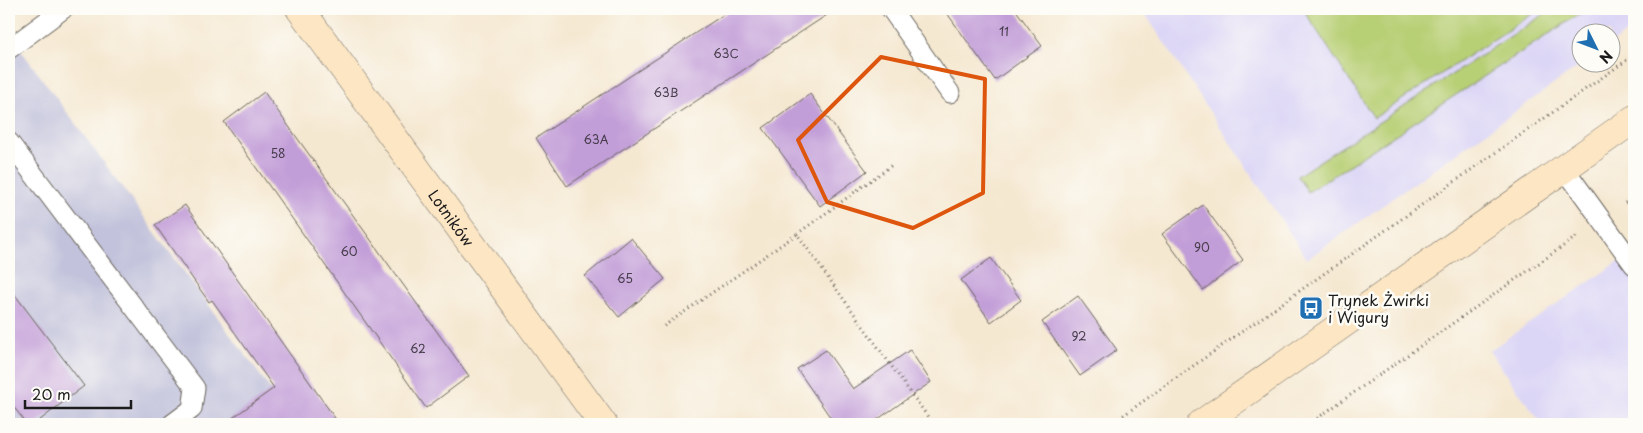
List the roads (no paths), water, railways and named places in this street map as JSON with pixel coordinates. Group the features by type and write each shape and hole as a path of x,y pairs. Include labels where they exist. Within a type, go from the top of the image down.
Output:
{"street":[{"name":"Lotników","path":"300,9 603,424"},
{"path":"1201,424 1634,119"}],"lane":[{"path":"9,48 63,9"},
{"path":"891,9 950,93"},
{"path":"9,142 196,388 192,410 172,424"},
{"path":"1564,168 1634,265"}],"place":[{"name":"Trynek Żwirki i Wigury","path":"1311,308"}]}
